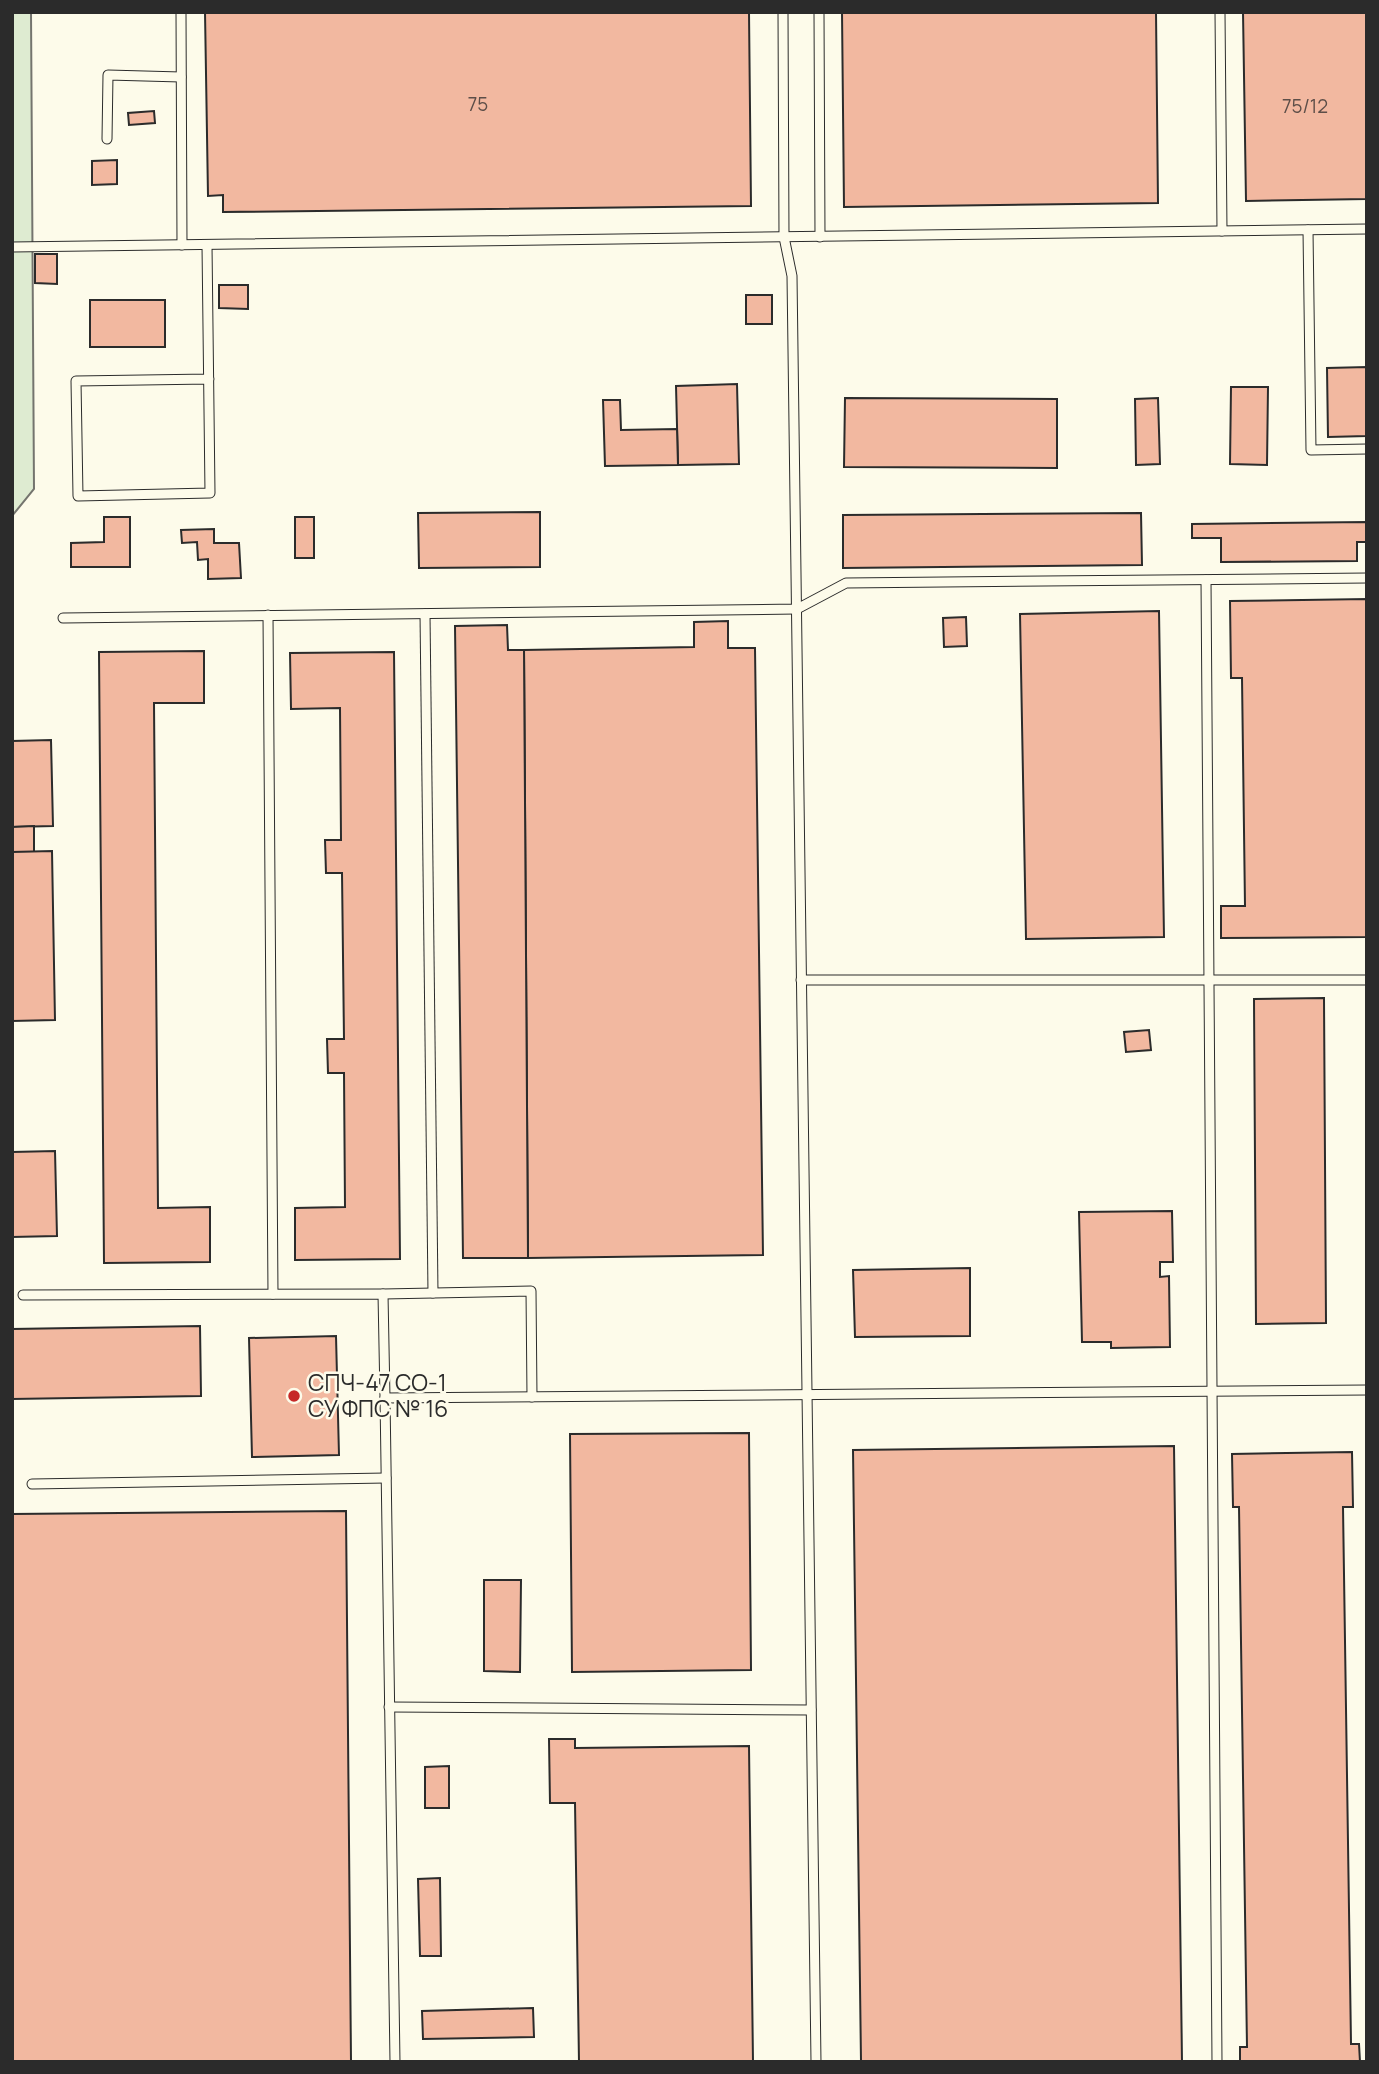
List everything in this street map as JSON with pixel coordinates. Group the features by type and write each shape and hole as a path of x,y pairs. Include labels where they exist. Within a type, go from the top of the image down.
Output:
{"lane":[{"path":"181,12 182,245"},
{"path":"783,12 784,237 792,276 816,2062"},
{"path":"819,12 820,237"},
{"path":"1220,12 1222,231"},
{"path":"107,139 108,75 181,77"},
{"path":"12,247 1367,229"},
{"path":"1308,230 1311,450 1367,449"},
{"path":"207,245 209,379 210,493 78,496 76,381 209,379"},
{"path":"63,618 797,609 846,583 1367,578"},
{"path":"1206,580 1217,2062"},
{"path":"425,614 433,1293"},
{"path":"268,615 272,1294"},
{"path":"801,981 1367,980"},
{"path":"23,1295 531,1291 532,1397"},
{"path":"383,1294 395,2062"},
{"path":"385,1398 1367,1390"},
{"path":"32,1484 386,1478"},
{"path":"389,1707 811,1710"}],"green space":[{"path":"12,12 31,12 34,489 12,516"}],"building":[{"path":"205,12 749,12 751,206 223,212 223,195 208,196"},
{"path":"842,12 1156,12 1158,203 844,207"},
{"path":"1243,12 1367,12 1367,199 1246,201"},
{"path":"154,111 155,123 129,125 128,113"},
{"path":"117,160 117,184 92,185 92,161"},
{"path":"35,254 57,254 57,284 35,283"},
{"path":"219,285 248,285 248,309 219,308"},
{"path":"746,295 772,295 772,324 746,324"},
{"path":"90,300 165,300 165,347 90,347"},
{"path":"1367,367 1367,436 1328,437 1327,368"},
{"path":"737,384 739,464 678,465 676,386"},
{"path":"1231,387 1268,387 1267,465 1230,464"},
{"path":"845,398 1057,399 1057,468 844,467"},
{"path":"1158,398 1160,464 1136,465 1135,399"},
{"path":"603,400 620,400 621,430 677,429 678,465 605,466"},
{"path":"540,512 540,567 419,568 418,513"},
{"path":"1141,513 1142,565 843,568 843,515"},
{"path":"104,517 130,517 130,567 71,567 71,543 104,542"},
{"path":"295,517 314,517 314,558 295,558"},
{"path":"1367,522 1367,542 1357,542 1357,561 1221,562 1221,538 1192,538 1192,524"},
{"path":"214,529 214,543 239,543 241,578 208,579 208,559 198,560 197,542 182,543 181,530"},
{"path":"1367,599 1367,937 1221,938 1221,906 1245,906 1242,678 1231,678 1230,601"},
{"path":"1159,611 1164,937 1026,939 1020,614"},
{"path":"966,617 967,646 944,647 943,618"},
{"path":"728,621 728,648 755,648 763,1255 528,1258 524,650 694,647 694,622"},
{"path":"507,625 508,650 524,650 528,1258 463,1258 455,626"},
{"path":"204,651 204,703 154,703 158,1208 210,1207 210,1262 104,1263 99,652"},
{"path":"394,652 400,1259 295,1260 295,1208 345,1207 344,1073 328,1073 327,1039 344,1039 342,873 326,873 325,840 341,840 340,708 291,709 290,653"},
{"path":"51,740 53,826 12,827 12,741"},
{"path":"34,826 34,852 12,852 12,827"},
{"path":"52,851 55,1020 12,1021 12,852"},
{"path":"1324,998 1326,1323 1256,1324 1254,999"},
{"path":"1149,1030 1151,1050 1126,1052 1124,1032"},
{"path":"55,1151 57,1236 12,1237 12,1152"},
{"path":"1172,1211 1173,1262 1160,1262 1160,1277 1169,1276 1170,1347 1111,1348 1111,1342 1082,1342 1079,1212"},
{"path":"970,1268 970,1336 855,1337 853,1270"},
{"path":"200,1326 201,1396 12,1399 12,1329"},
{"name":"СПЧ-47 СО-1 СУ ФПС № 16","path":"336,1336 339,1455 252,1457 249,1338"},
{"path":"749,1433 751,1670 572,1672 570,1434"},
{"path":"1174,1446 1182,2062 861,2062 853,1450"},
{"path":"1352,1452 1353,1507 1343,1507 1351,2044 1359,2044 1360,2062 1240,2062 1240,2047 1247,2047 1239,1507 1233,1507 1232,1454"},
{"path":"346,1511 351,2062 12,2062 12,1514"},
{"path":"484,1580 521,1580 520,1672 484,1671"},
{"path":"549,1739 575,1739 575,1748 749,1746 753,2062 579,2062 575,1803 550,1803"},
{"path":"449,1766 449,1808 425,1808 425,1767"},
{"path":"440,1878 441,1956 420,1956 418,1879"},
{"path":"533,2008 534,2037 423,2039 422,2011"}],"place":[{"name":"СПЧ-47 СО-1 СУ ФПС № 16","path":"294,1396"}]}
